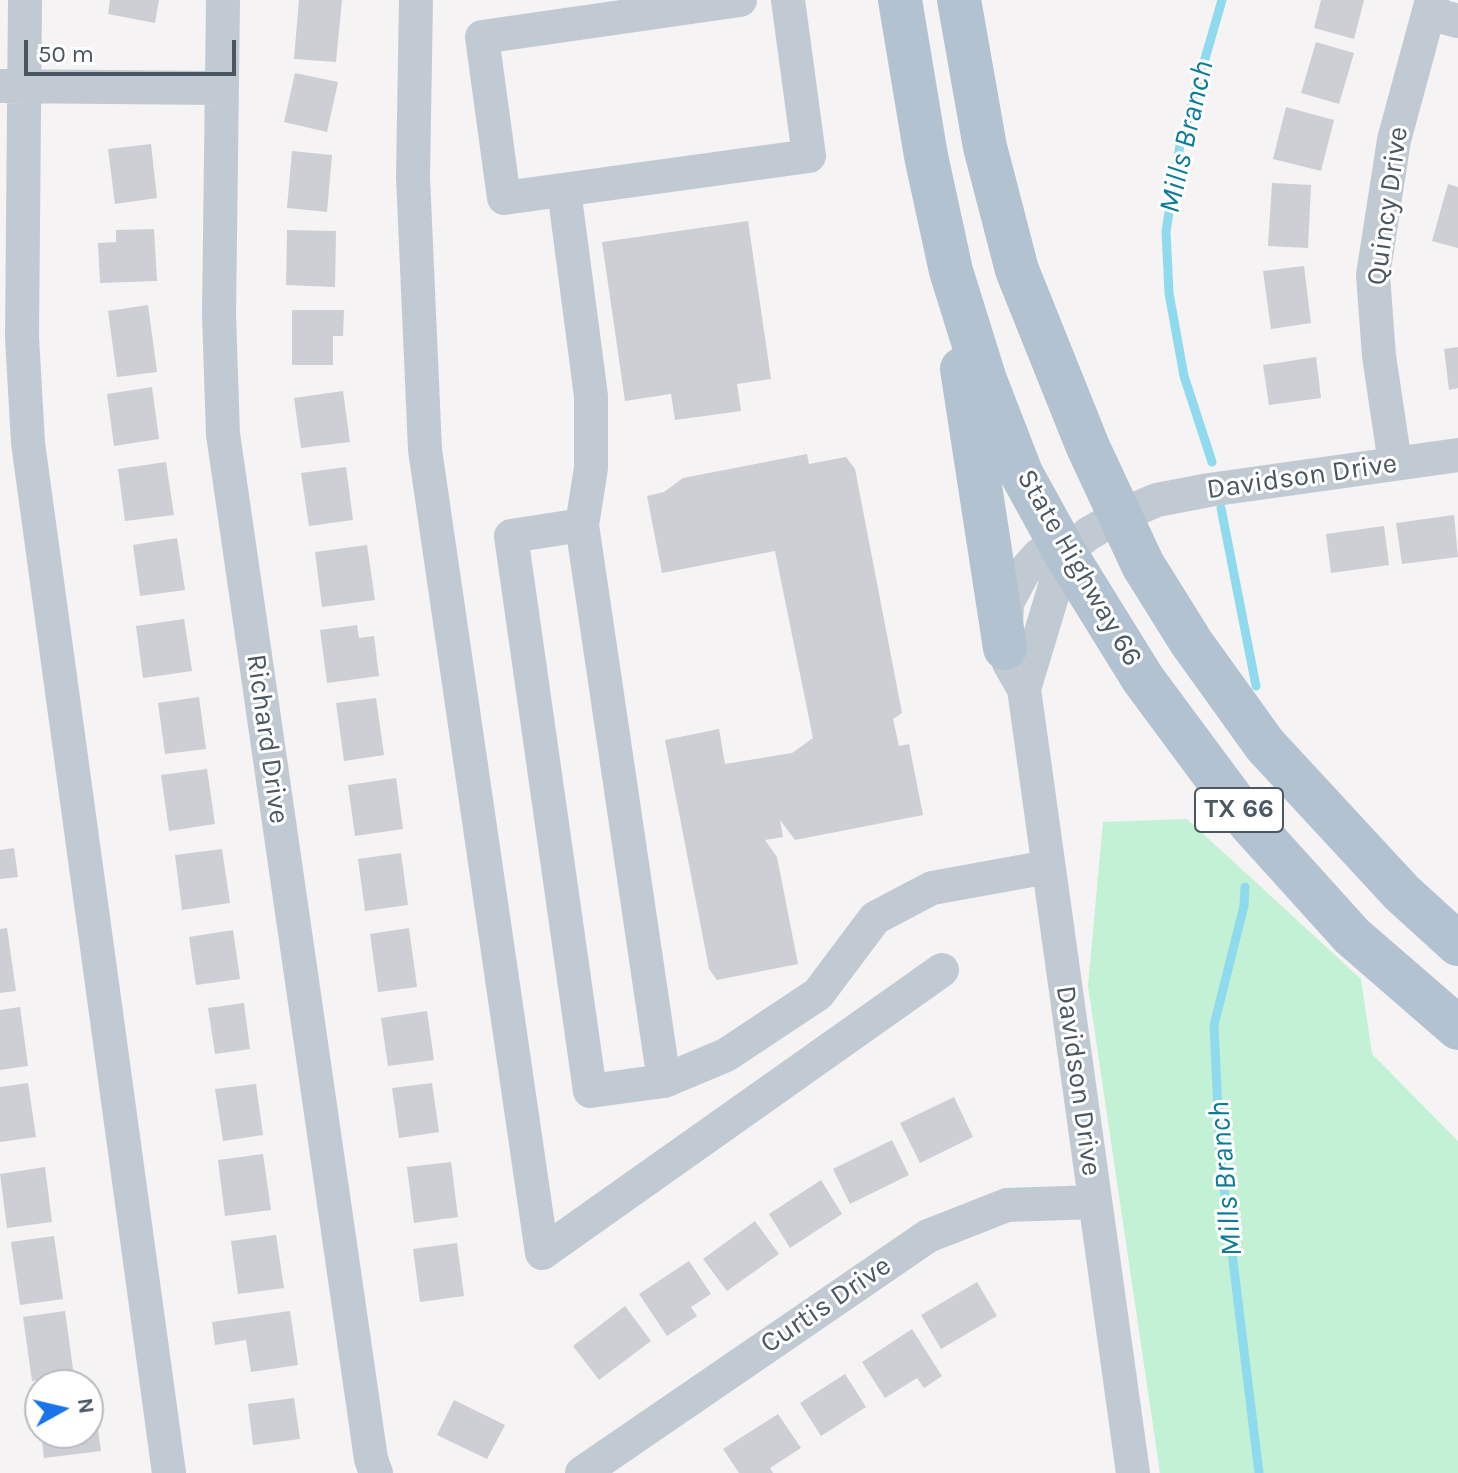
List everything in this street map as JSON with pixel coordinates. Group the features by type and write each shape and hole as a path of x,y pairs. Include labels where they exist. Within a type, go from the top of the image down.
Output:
{"main road":[{"name":"State Highway 66","path":"900,0 951,271 985,380 1021,473 1065,553 1143,679 1249,822 1352,936 1458,1028"},
{"name":"State Highway 66","path":"959,0 985,147 1017,270 1051,361 1143,565 1191,642 1265,745 1402,893 1458,944"},
{"path":"936,201 1005,648"}],"street":[{"path":"25,0 11,87 28,443 169,1473"},
{"name":"Richard Drive","path":"223,0 219,315 223,434 371,1459 376,1473"},
{"path":"416,0 413,176 425,450 542,1253 942,970"},
{"path":"740,0 482,37 504,198 809,156 788,0"},
{"name":"Quincy Drive","path":"1395,463 1379,356 1373,275 1394,140 1440,11"},
{"path":"11,87 220,88"},
{"path":"564,190 591,396 591,468 582,525 664,1081"},
{"name":"Davidson Drive","path":"1024,689 1065,553 1088,534 1119,516 1157,500 1458,455"},
{"path":"582,525 511,536 590,1091 664,1081 726,1055 818,994 875,918 932,888 1048,867"},
{"name":"Davidson Drive","path":"1065,553 1039,555 1023,573 1007,603 1005,648 1009,663 1024,689 1133,1473"},
{"name":"Curtis Drive","path":"582,1473 928,1236 1007,1205 1095,1202"}],"green space":[{"path":"1187,819 1361,979 1372,1054 1458,1141 1458,1473 1160,1473 1088,986 1103,822"}],"building":[{"path":"110,0 159,0 155,23 108,14"},
{"path":"299,0 342,0 336,62 294,59"},
{"path":"1321,0 1364,0 1354,39 1314,28"},
{"path":"1316,42 1354,53 1339,104 1301,93"},
{"path":"295,73 338,82 327,132 284,122"},
{"path":"1286,107 1334,120 1321,171 1273,159"},
{"path":"151,144 157,198 115,204 108,149"},
{"path":"292,151 332,155 327,212 287,208"},
{"path":"1272,183 1311,185 1308,248 1268,246"},
{"path":"1448,184 1458,187 1458,248 1432,241"},
{"path":"748,221 771,379 737,384 741,411 675,420 671,394 625,401 602,242"},
{"path":"154,229 157,281 100,283 98,243 116,242 116,230"},
{"path":"287,230 336,231 335,287 286,285"},
{"path":"1304,266 1311,323 1271,329 1263,271"},
{"path":"148,305 157,372 117,377 108,311"},
{"path":"292,310 344,310 343,336 333,336 333,365 292,365"},
{"path":"1458,347 1458,388 1449,390 1444,349"},
{"path":"1316,357 1321,398 1269,405 1263,365"},
{"path":"152,387 159,439 114,446 107,394"},
{"path":"343,391 350,442 301,448 294,398"},
{"path":"807,454 809,464 846,457 855,469 902,713 893,719 899,746 909,744 923,815 795,840 780,820 783,837 765,840 777,857 798,964 717,980 709,969 665,740 719,729 725,764 792,753 813,738 775,551 662,573 647,496 664,492 683,478"},
{"path":"166,462 174,515 125,521 118,469"},
{"path":"346,467 353,520 309,526 301,473"},
{"path":"1454,515 1458,557 1402,564 1396,523"},
{"path":"1384,526 1389,565 1331,573 1326,534"},
{"path":"177,538 185,590 140,596 133,545"},
{"path":"367,545 375,600 322,607 315,552"},
{"path":"184,619 192,671 143,678 136,626"},
{"path":"357,625 359,638 374,636 379,676 327,683 320,630"},
{"path":"199,697 206,749 165,754 158,703"},
{"path":"376,698 384,755 344,761 336,703"},
{"path":"207,769 215,824 169,831 161,775"},
{"path":"396,778 403,829 355,836 348,785"},
{"path":"14,848 18,877 0,879 0,850"},
{"path":"222,849 230,903 182,910 175,855"},
{"path":"401,853 408,905 365,911 358,859"},
{"path":"7,928 16,991 0,993 0,929"},
{"path":"409,928 417,987 378,992 370,934"},
{"path":"233,930 240,979 196,985 189,937"},
{"path":"244,1003 250,1049 215,1054 208,1008"},
{"path":"20,1007 28,1066 0,1070 0,1010"},
{"path":"427,1011 434,1060 388,1066 381,1018"},
{"path":"28,1083 36,1137 0,1142 0,1087"},
{"path":"432,1083 439,1132 399,1138 392,1088"},
{"path":"256,1084 263,1135 223,1141 215,1089"},
{"path":"954,1097 973,1137 920,1163 900,1123"},
{"path":"892,1140 909,1175 850,1204 833,1169"},
{"path":"263,1154 271,1210 225,1216 218,1160"},
{"path":"451,1162 458,1217 414,1223 407,1167"},
{"path":"45,1167 52,1222 7,1228 0,1174"},
{"path":"821,1180 842,1214 790,1248 769,1214"},
{"path":"755,1221 779,1254 727,1291 703,1259"},
{"path":"276,1235 284,1288 238,1294 231,1241"},
{"path":"54,1236 63,1299 20,1305 11,1242"},
{"path":"457,1243 464,1296 420,1302 413,1249"},
{"path":"689,1261 711,1294 691,1307 697,1316 667,1336 639,1294"},
{"path":"977,1282 997,1316 941,1349 921,1315"},
{"path":"625,1306 651,1341 599,1380 573,1346"},
{"path":"65,1311 73,1369 30,1369 23,1317"},
{"path":"290,1311 298,1365 251,1372 246,1340 215,1345 212,1322"},
{"path":"912,1329 942,1376 924,1388 917,1378 885,1398 862,1362"},
{"path":"845,1374 866,1407 821,1436 800,1403"},
{"path":"294,1398 300,1439 253,1445 248,1404"},
{"path":"454,1400 505,1425 487,1459 437,1435"},
{"path":"778,1414 801,1448 770,1468 773,1473 739,1473 723,1449"},
{"path":"43,1449 101,1451 44,1458"}],"waterway":[{"name":"Mills Branch","path":"1212,462 1184,376 1169,293 1166,231 1180,145 1222,0"},
{"name":"Mills Branch","path":"1221,508 1256,686"},
{"name":"Mills Branch","path":"1245,887 1244,906 1214,1025 1220,1155 1259,1473"}]}
